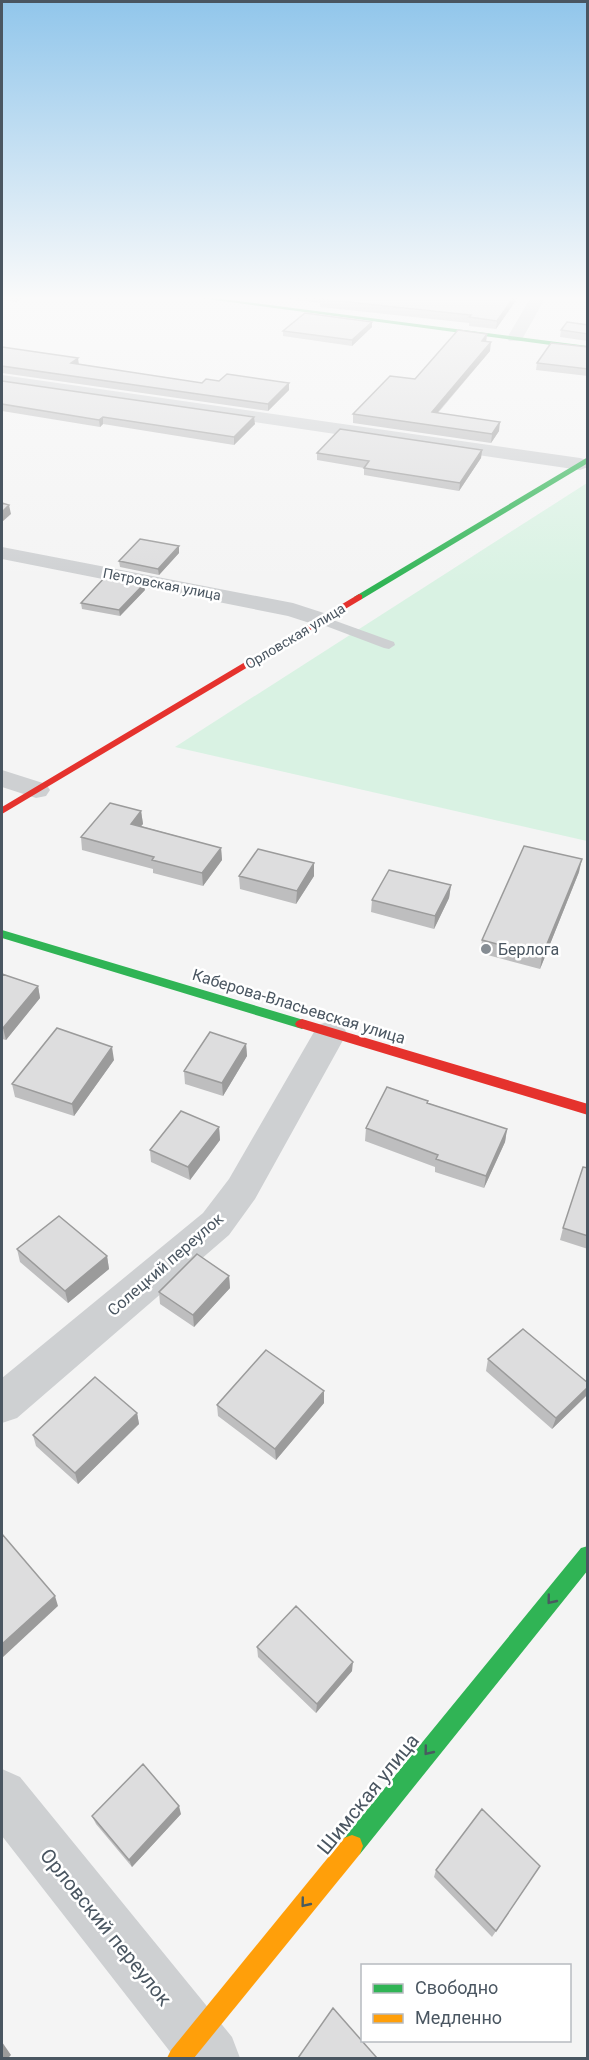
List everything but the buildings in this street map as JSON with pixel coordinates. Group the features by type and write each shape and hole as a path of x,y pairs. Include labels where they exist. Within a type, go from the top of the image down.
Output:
{"main road":[{"name":"Орловская улица","path":"2,810 584,462"},
{"name":"Каберова-Власьевская улица","path":"2,934 588,1110"},
{"name":"Шимская улица","path":"195,2052 588,1555"}],"street":[{"path":"95,393 584,462"},
{"name":"Петровская улица","path":"2,553 293,610 322,620"},
{"path":"2,778 36,790"},
{"name":"Солецкий переулок","path":"2,1404 216,1224 242,1189 330,1033"},
{"name":"Орловский переулок","path":"2,1795 195,2052"}],"lane":[{"path":"322,620 389,645"}],"green space":[{"path":"587,483 587,841 175,747"}],"traffic: fast":[{"path":"359,597 588,459"},
{"path":"2,934 302,1024"},
{"path":"352,1846 588,1555"}],"traffic: slow":[{"path":"179,2058 352,1846"}],"traffic: jam":[{"path":"2,811 359,597"},
{"path":"302,1024 588,1110"}],"place":[{"name":"Берлога","path":"486,949"}]}
